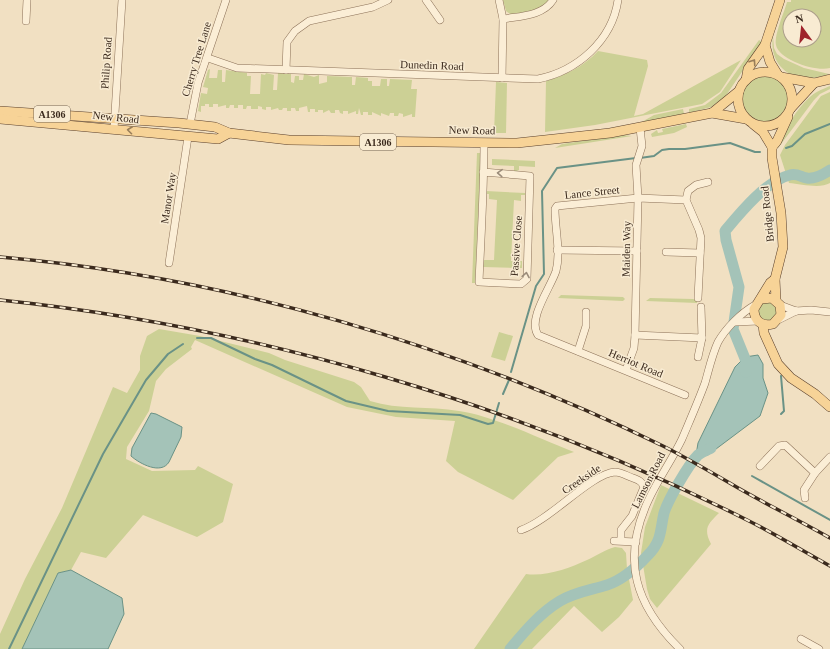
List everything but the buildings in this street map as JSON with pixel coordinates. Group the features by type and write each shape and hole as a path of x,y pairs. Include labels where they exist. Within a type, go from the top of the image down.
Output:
{"main road":[{"path":"746,80 748,69 765,45 780,0"},
{"path":"765,45 770,62 790,89 792,97 787,120 777,141 772,147"},
{"path":"814,83 783,120 773,125 761,126 750,121 739,106 739,91 746,80 753,75 770,73 814,83 830,79"},
{"name":"New Road","path":"712,113 739,91"},
{"name":"New Road","path":"0,110 190,124 220,128 229,133 289,140 484,143 570,138 640,128 712,113 750,121"},
{"name":"New Road","path":"0,119 218,138 229,133"},
{"name":"Bridge Road","path":"750,121 763,132 772,147 774,172 781,213 783,246 775,279 778,302 782,312 776,322 770,343"},
{"path":"188,136 190,124"},
{"name":"Bridge Road","path":"775,279 758,302 754,314 770,343 778,364 791,378 815,394 830,407"},
{"path":"758,302 769,297 778,302"},
{"path":"760,323 776,322"}],"street":[{"path":"26,21 27,0"},
{"name":"Philip Road","path":"114,129 115,91 122,0"},
{"name":"Cherry Tree Lane","path":"190,124 194,96 208,58 226,0"},
{"path":"286,70 287,42 295,31 309,21 373,7 388,0"},
{"path":"426,0 440,20"},
{"path":"499,0 503,19 502,78"},
{"path":"503,19 530,15 542,10 553,0"},
{"name":"Dunedin Road","path":"208,58 238,68 527,80 543,78 566,70 578,63 596,47 604,37 613,18 618,0"},
{"name":"Maiden Way","path":"626,370 634,348 635,335 638,198 636,164 642,146 640,128"},
{"name":"Manor Way","path":"169,263 188,136"},
{"name":"Passive Close","path":"483,172 528,174 531,178 527,279 521,284 479,282 484,143"},
{"path":"698,298 700,253 699,230 686,200 688,191 696,185 708,182"},
{"path":"638,198 686,200"},
{"name":"Lance Street","path":"578,351 538,335 535,330 535,324 542,301 556,271 557,250 555,214 557,206 638,198"},
{"path":"557,250 637,251"},
{"path":"666,252 700,253"},
{"name":"Lamson Road","path":"680,649 652,619 636,580 634,558 639,524 648,500 677,448 694,412 716,347 724,333 744,312 758,302"},
{"path":"778,302 796,311"},
{"path":"698,357 702,338 701,306"},
{"path":"776,322 796,311 821,310 830,312"},
{"path":"578,351 586,326 586,312"},
{"path":"736,322 760,323"},
{"path":"635,335 702,338"},
{"name":"Herriot Road","path":"578,351 685,395"},
{"path":"760,466 779,446 785,445 815,473"},
{"path":"805,498 804,490 815,473 830,458"},
{"name":"Creekside","path":"521,530 535,525 592,482 608,473 616,472 640,481 644,486 632,516 621,530 617,541 636,542"},
{"path":"801,639 819,649"}],"green space":[{"path":"503,0 550,0 541,7 529,13 517,15 506,11"},
{"path":"791,0 830,0 830,68 816,68 799,64 791,60 779,50 776,45 776,41 782,18 782,48 822,48 822,8 785,8 787,2 791,2"},
{"path":"773,36 774,48 777,54 784,59 804,68 829,74 810,78 791,75 785,71 780,66 773,52"},
{"path":"759,40 762,42 725,97 711,107 689,113 689,109 705,105 721,93"},
{"path":"598,51 647,60 648,66 634,116 643,114 741,60 720,92 702,104 595,125 545,132 546,81 574,70"},
{"path":"210,69 209,78 217,78 218,70 222,70 222,82 225,82 226,70 247,73 247,76 251,76 250,94 260,94 261,74 265,75 266,73 274,75 273,90 277,90 278,73 291,74 291,82 294,83 295,76 299,76 299,80 303,80 304,74 314,77 319,75 319,84 327,82 327,76 352,77 352,85 355,85 356,77 368,78 368,81 372,81 372,86 380,86 381,79 387,79 387,86 389,86 390,79 412,80 411,89 417,89 415,117 412,117 412,114 403,117 403,114 399,113 398,116 394,116 394,113 390,113 389,116 381,113 381,116 372,112 372,115 368,115 368,112 363,112 363,115 361,115 359,108 358,114 356,114 356,111 348,114 348,111 343,111 343,114 340,113 339,110 335,110 335,113 331,113 329,110 323,113 323,110 318,110 318,112 315,112 315,109 310,109 310,112 308,112 307,106 299,108 299,111 296,111 295,108 291,108 291,111 287,111 287,108 283,108 282,110 279,110 278,108 271,110 271,107 266,107 266,110 258,106 258,109 251,109 251,106 247,106 246,109 243,109 243,105 238,105 238,108 234,108 234,105 230,105 229,108 226,108 226,105 218,107 218,104 213,104 213,107 209,107 209,104 205,104 205,106 201,106 201,112 198,111 201,93 207,94 208,88 203,87 208,70"},
{"path":"765,76 778,80 784,86 788,99 784,112 778,118 765,122 752,118 746,112 742,99 746,86 752,80"},
{"path":"496,82 507,83 506,133 494,133"},
{"path":"830,86 830,89 820,94 814,100 778,148 787,127 806,101 813,94"},
{"path":"830,92 830,183 816,186 789,183 780,155 785,145 821,96"},
{"path":"683,109 684,114 640,123 654,115"},
{"path":"686,124 687,127 674,133 652,137 651,134 657,130 658,133 663,132 662,129"},
{"path":"623,135 632,136 555,148 562,144"},
{"path":"477,153 481,153 475,283 472,283"},
{"path":"492,159 535,161 535,167 519,166 519,170 514,172 514,166 492,165"},
{"path":"486,191 525,193 525,195 521,195 521,201 514,200 511,261 522,261 522,268 483,267 483,260 494,260 497,200 489,199 489,194 486,194"},
{"path":"561,295 623,297 625,299 623,301 558,298"},
{"path":"650,298 693,299 697,300 697,303 646,301"},
{"path":"768,301 775,304 778,311 775,318 768,321 761,318 758,311 761,304"},
{"path":"159,329 200,336 269,353 285,360 354,382 361,387 370,401 392,406 459,411 473,414 517,428 574,452 558,457 513,500 458,472 446,461 455,421 396,417 347,407 195,340 191,347 192,349 166,369 156,381 149,411 127,447 126,459 152,471 195,470 198,466 233,484 223,522 197,537 143,515 106,558 81,552 71,570 58,573 22,649 0,649 0,634 25,579 62,508 113,387 127,393 140,370 140,356 147,336"},
{"path":"499,332 513,336 505,361 491,357"},
{"path":"661,485 719,513 712,520 707,530 711,544 657,608 650,599 647,589 641,553 645,527"},
{"path":"615,547 622,548 626,553 627,569 633,600 619,617 602,632 574,606 532,649 474,649 526,574 533,575 549,573 565,569"}],"water":[{"path":"758,355 763,364 763,378 768,393 760,416 708,455 696,455 698,443 735,367 745,357"},
{"path":"151,413 182,427 181,437 169,462 161,468 145,465 131,456 132,448"},
{"path":"71,570 122,598 124,614 108,649 22,649 58,573"}],"waterway":[{"path":"786,148 792,146 805,134 830,124"},
{"path":"640,158 654,156 662,150 685,149 730,143 755,152 760,152"},
{"path":"511,372 536,286 544,274 542,191 557,168 636,158"},
{"path":"746,372 746,361 733,329 739,287 726,240 725,231 754,198 772,183 781,178 795,174 807,178 813,178 830,170"},
{"path":"197,338 211,338 255,359 272,365 346,401 388,411 460,415 488,424 493,423 499,403"},
{"path":"9,649 103,454 146,380 168,354 183,344"},
{"path":"781,376 784,411 781,414"},
{"path":"503,394 509,380"},
{"path":"510,649 533,623 560,601 571,595 613,583 629,573 644,560 656,545 666,507 684,474 698,455 711,448"},
{"path":"752,476 830,520"}],"railway":[{"path":"0,257 86,267 171,281 256,299 340,321 422,347 504,377 584,410 663,446 830,538"},
{"path":"0,300 97,312 193,329 289,351 384,377 478,407 570,441 661,479 759,526 830,566"}]}
